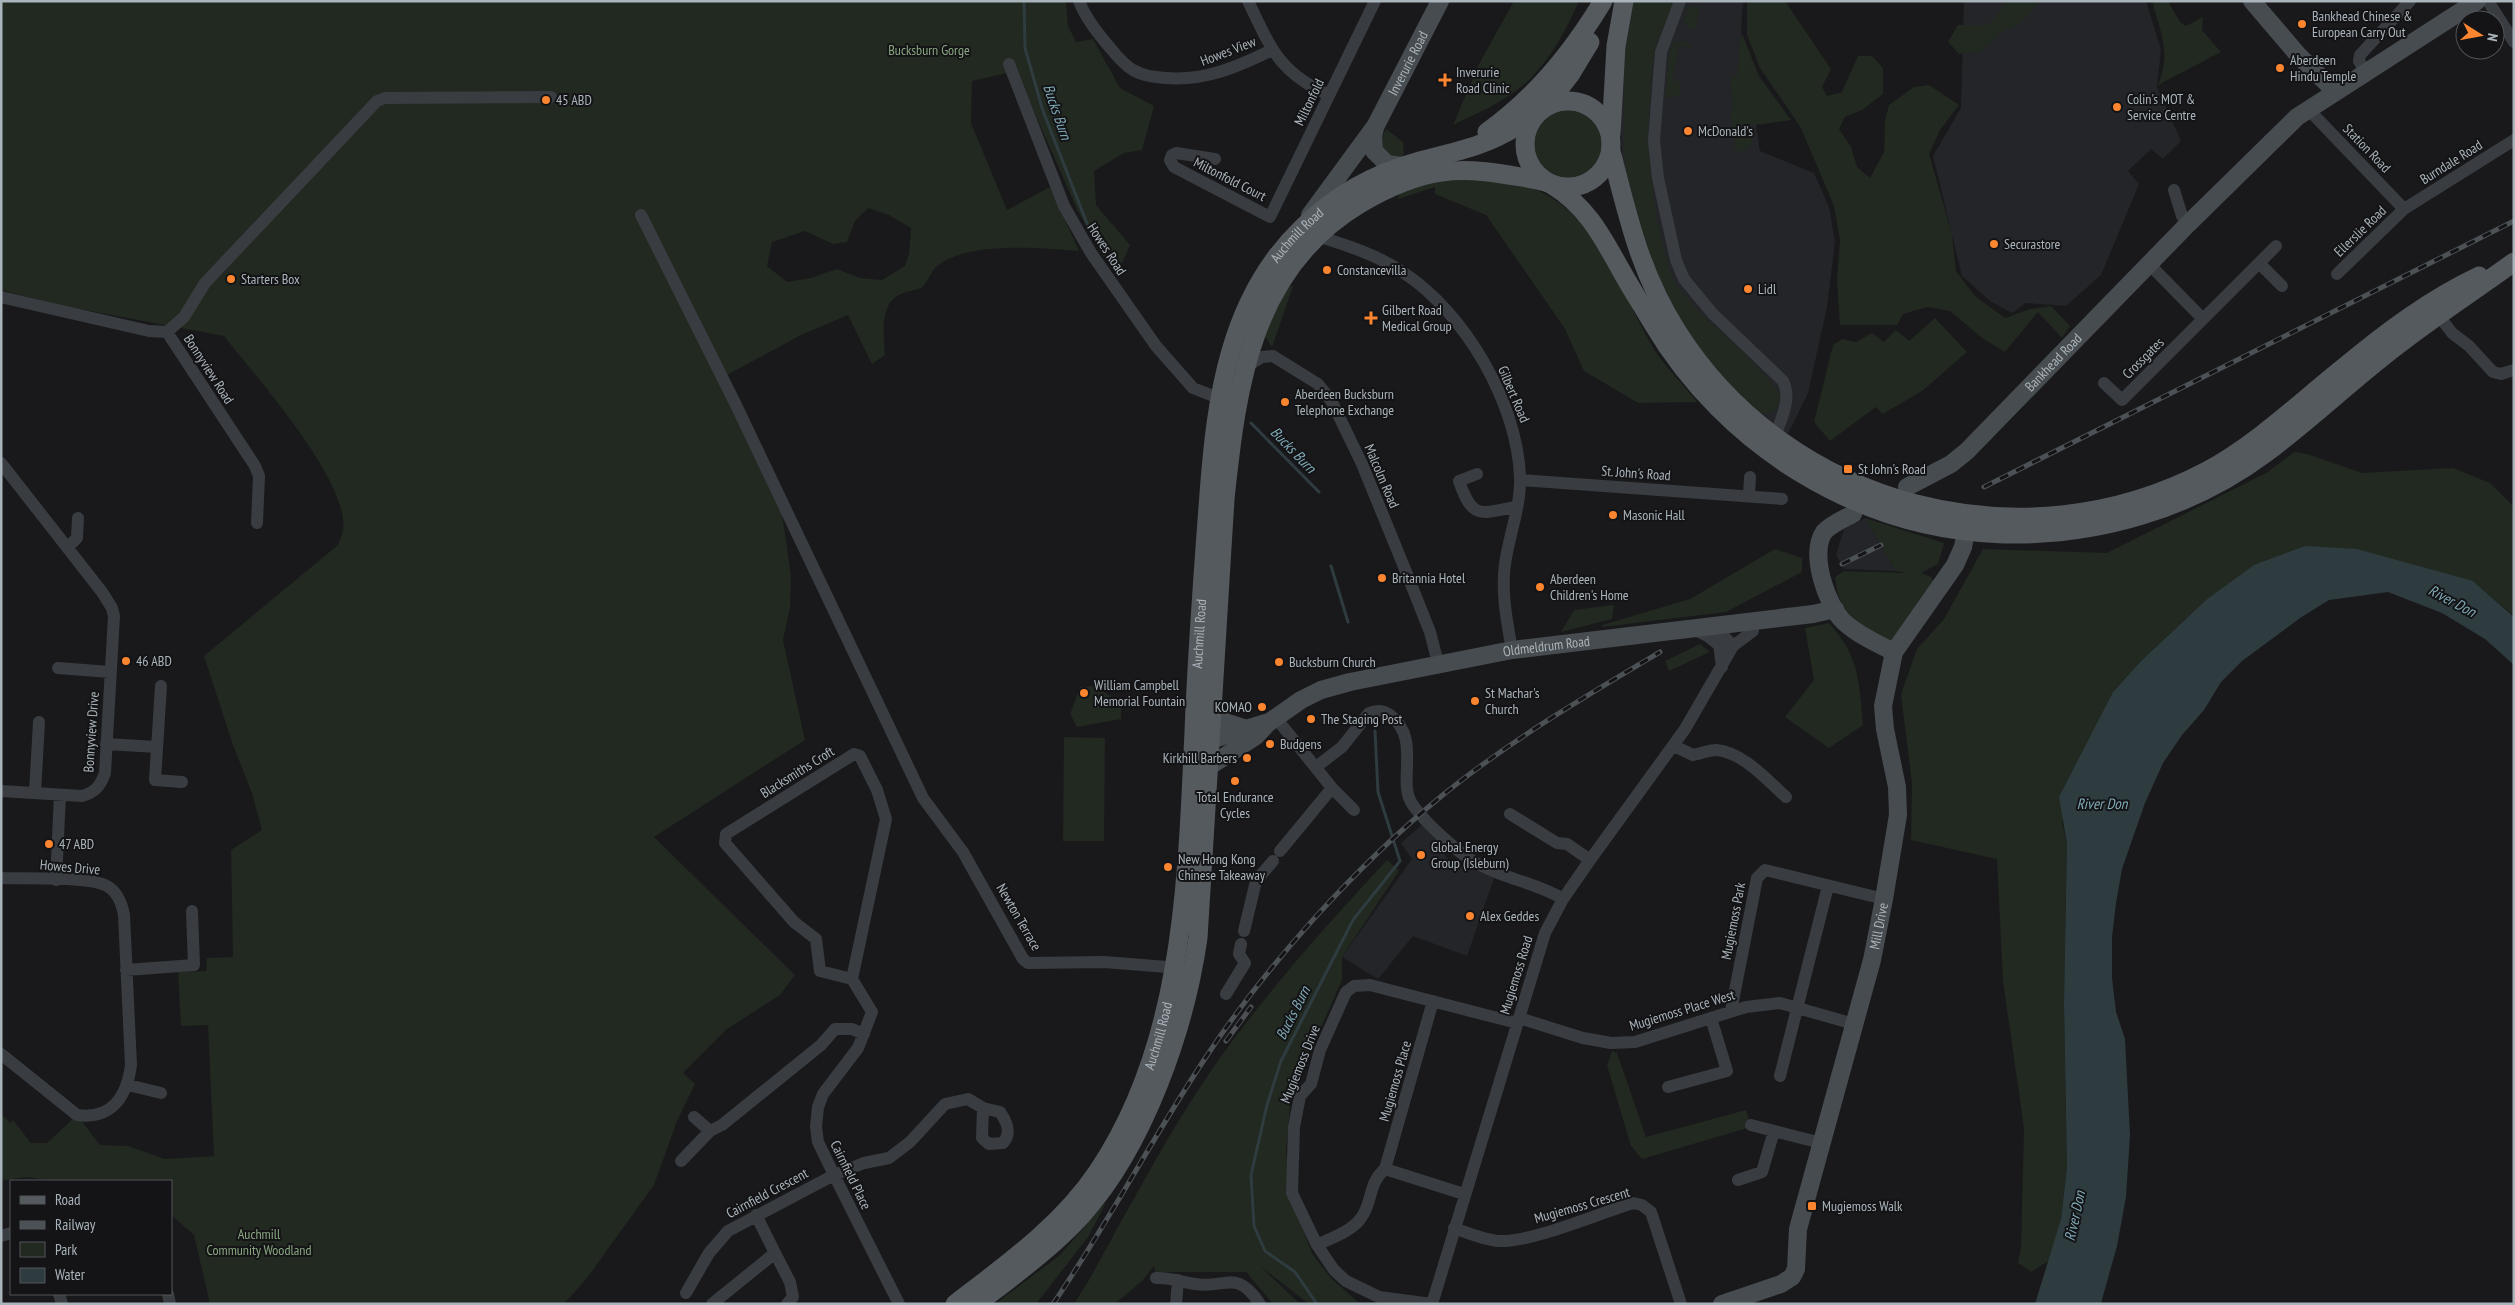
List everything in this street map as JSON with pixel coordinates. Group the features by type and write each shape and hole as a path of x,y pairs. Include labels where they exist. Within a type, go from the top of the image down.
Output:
{"main road":[{"path":"1424,159 1472,140 1513,112 1569,53 1602,1"},
{"path":"1607,1 1590,43 1570,76 1540,112 1526,138 1526,152 1536,172 1570,198 1590,218 1656,329 1679,362 1705,394 1747,434 1799,473 1855,501 1915,521 1968,523 2084,512 2133,501 2182,483 2232,457 2258,440 2343,368 2514,261"},
{"path":"1548,182 1564,187 1582,185 1602,172 1611,143 1616,46 1624,1"},
{"path":"1540,112 1565,100 1586,104 1602,116 1611,143 1638,253 1668,316 1692,354 1717,384 1746,413 1826,470 1884,495 1930,508 1968,523"},
{"name":"Auchmill Road","path":"977,1304 1061,1237 1084,1213 1111,1175 1137,1130 1156,1090 1187,1000 1194,970 1199,930 1202,762 1201,597 1218,398 1230,352 1251,300 1262,279 1350,190 1401,166 1483,144 1540,112"},
{"name":"Auchmill Road","path":"955,1304 1048,1229 1070,1206 1099,1169 1128,1117 1153,1056 1166,1011 1174,967 1202,762 1211,740 1225,499 1238,405 1246,366 1258,324 1271,297 1290,268 1308,233 1369,198 1395,186 1430,173 1484,170 1548,182"}],"street":[{"name":"Howes View","path":"1079,1 1087,19 1121,60 1132,70 1146,76 1174,79 1205,77 1230,70 1272,50"},
{"path":"1248,1 1272,50 1296,77 1329,95"},
{"name":"Miltonfold","path":"1270,216 1375,1"},
{"name":"Inverurie Road","path":"1308,233 1376,125 1440,1"},
{"path":"1680,1 1661,52 1655,108 1654,151 1667,222 1679,270 1689,286 1713,314 1783,381 1787,388 1787,403 1776,436"},
{"path":"2252,1 2299,56 2335,91"},
{"path":"2366,72 2359,61 2360,55 2410,1"},
{"name":"Bankhead Road","path":"1907,487 1942,469 1967,451 2188,224 2308,109 2477,1"},
{"path":"2488,1 2514,42"},
{"name":"Howes Road","path":"1009,64 1064,206 1091,252 1156,346 1193,388 1238,405"},
{"path":"167,332 184,316 204,283 377,101 386,98 551,97"},
{"name":"Station Road","path":"2308,109 2404,209"},
{"name":"Inverurie Road","path":"1376,125 1372,136 1374,151 1387,164 1401,166"},
{"name":"Burndale Road","path":"2404,209 2514,140"},
{"name":"Miltonfold Court","path":"1215,159 1176,153 1172,155 1170,160 1174,168 1270,216"},
{"path":"2174,190 2182,216 2188,224"},
{"name":"Ellerslie Road","path":"2337,274 2404,209"},
{"name":"Newton Terrace","path":"641,215 736,405 922,798 963,852 1023,959 1028,964 1104,962 1194,970"},
{"name":"Gilbert Road","path":"1308,233 1355,249 1404,273 1432,295 1453,317 1484,364 1512,425 1518,451 1520,480 1505,563 1504,582 1512,650"},
{"name":"Crossgates","path":"2104,383 2122,400 2276,246"},
{"path":"2259,263 2282,286"},
{"path":"2149,264 2203,319"},
{"name":"Bonnyview Road","path":"1,297 149,331 167,332 255,466 259,476 256,523"},
{"path":"2435,310 2452,333 2469,346 2493,372 2501,374 2514,370"},
{"name":"Malcolm Road","path":"1246,366 1267,356 1282,361 1318,384 1332,402 1362,464 1409,579 1430,632 1438,663"},
{"name":"Bonnyview Drive","path":"1,463 68,547 112,608 114,616 105,774 101,785 92,793 82,796 1,792"},
{"path":"1477,474 1459,481 1465,499 1474,511 1481,513 1516,507"},
{"path":"1749,496 1750,477"},
{"name":"St. John's Road","path":"1520,480 1782,499"},
{"path":"1854,514 1825,531 1818,549 1821,572 1835,609 1846,623 1894,652"},
{"path":"68,547 77,538 78,518"},
{"name":"Mill Drive","path":"1722,1304 1781,1284 1792,1277 1796,1269 1798,1229 1872,960 1898,815 1897,786 1885,729 1883,706 1894,652 1955,565 1963,547 1968,523"},
{"name":"Oldmeldrum Road","path":"1211,740 1272,720 1322,690 1438,663 1512,650 1813,614 1835,609"},
{"path":"1691,628 1719,645 1722,668"},
{"name":"Mugiemoss Road","path":"1432,1304 1545,933 1563,899 1674,746 1722,668 1733,646 1753,631"},
{"path":"1721,632 1733,646"},
{"path":"58,668 110,672"},
{"path":"161,686 155,780 182,782"},
{"path":"1213,710 1224,722 1247,729"},
{"path":"1316,767 1342,747 1368,713 1380,711 1389,714 1396,720 1404,735 1410,800 1426,820 1477,864 1563,899"},
{"path":"1272,720 1354,810"},
{"name":"Oldmeldrum Road","path":"1202,762 1256,736 1272,720"},
{"path":"35,793 39,722"},
{"path":"106,744 157,747"},
{"path":"1674,746 1693,755 1713,750 1726,752 1744,761 1786,797"},
{"name":"Blacksmiths Croft","path":"854,754 858,754 877,790 886,819 852,979 820,971 816,938 794,922 725,843 724,838 726,834 854,754"},
{"path":"1244,931 1256,881 1332,788"},
{"path":"56,880 60,795"},
{"path":"1510,814 1557,843 1567,844 1590,860"},
{"name":"Mugiemoss Park","path":"1731,1011 1757,878 1765,870 1884,899"},
{"name":"Howes Drive","path":"1,878 98,882 115,893 123,910 131,1065 128,1084 124,1095 103,1113 90,1117 77,1115 1,1054"},
{"path":"1780,1076 1828,886"},
{"path":"126,970 194,965 192,911"},
{"path":"1226,994 1245,964 1239,954 1241,944"},
{"name":"Cairnfield Place","path":"852,979 872,1012 858,1048 823,1094 818,1107 816,1123 818,1142 899,1304"},
{"name":"Mugiemoss Drive","path":"1432,1304 1382,1298 1356,1287 1334,1270 1317,1245 1292,1193 1294,1127 1300,1096 1310,1084 1320,1050 1349,989 1363,984 1518,1020"},
{"name":"Mugiemoss Place","path":"1317,1245 1349,1229 1360,1220 1366,1208 1376,1176 1385,1169 1433,1001"},
{"name":"Mugiemoss Place West","path":"1518,1020 1583,1038 1611,1043 1635,1042 1731,1011 1746,1007 1780,1003 1854,1024"},
{"path":"1668,1087 1727,1071 1711,1018"},
{"path":"681,1161 710,1130 722,1125 821,1045 836,1029 852,1029 864,1034"},
{"path":"128,1084 161,1093"},
{"name":"Cairnfield Crescent","path":"686,1293 718,1240 728,1230 834,1175 864,1163 889,1158 900,1152 945,1104 968,1099 983,1108"},
{"path":"694,1117 710,1130"},
{"path":"1751,1124 1821,1143"},
{"path":"1738,1180 1762,1172 1774,1131"},
{"path":"1385,1169 1464,1194"},
{"name":"Mugiemoss Crescent","path":"1454,1228 1493,1240 1508,1240 1532,1236 1633,1203 1642,1205 1651,1212 1681,1304"},
{"path":"756,1215 792,1288 792,1298 787,1304"},
{"path":"712,1304 775,1253"},
{"path":"1156,1278 1196,1284 1233,1281 1250,1291 1260,1304"},
{"path":"1176,1304 1178,1280"}],"shaded area":[{"path":"1631,1 1743,1 1741,31 1760,151 1814,173 1829,207 1835,242 1827,307 1808,393 1786,438 1732,394 1647,266 1622,158 1620,105 1623,24"},
{"path":"1964,1 2146,1 2161,50 2157,87 2181,141 2163,159 2151,149 2128,171 2139,184 2101,275 2066,306 2026,303 2012,313 1990,301 1962,276 1933,156 1961,108"},
{"path":"1865,518 1896,571 1844,569 1836,555 1844,529"},
{"path":"1423,824 1446,848 1445,856 1455,864 1468,867 1494,878 1467,956 1413,936 1378,979 1342,957 1412,859 1401,843"}],"green space":[{"path":"1,1 1066,1 1068,26 1076,42 1093,39 1120,88 1154,106 1142,150 1124,153 1094,171 1096,205 1130,245 1122,263 1103,256 1078,211 1016,71 972,81 971,123 1007,210 1050,187 1079,251 1026,248 986,249 950,258 937,266 921,288 901,294 888,306 884,322 885,355 872,364 848,315 801,335 718,380 781,506 791,576 790,608 783,640 805,740 654,837 795,975 780,995 727,1029 683,1073 695,1084 677,1121 654,1185 587,1278 564,1304 210,1304 194,1235 172,1216 172,1180 49,1180 26,1177 1,1181 1,1119 4,1116 10,1123 13,1120 31,1143 47,1143 77,1115 100,1145 128,1146 165,1159 214,1156 208,1025 181,1026 178,972 206,971 207,958 233,957 231,850 262,830 252,793 233,745 204,656 338,545 343,531 341,510 332,485 317,458 277,402 224,336 63,306 1,290","holes":["868,208 889,215 911,228 909,254 905,266 882,280 860,278 837,269 811,278 787,282 767,266 772,242 805,231 833,244 847,242 855,221"]},
{"path":"1514,1 1579,1 1570,21 1547,60 1524,85 1484,110 1453,125 1479,64"},
{"path":"1632,1 1675,1 1655,46 1647,140 1657,222 1670,272 1677,286 1700,313 1746,355 1776,388 1779,394 1779,404 1768,414 1756,413 1703,357 1660,288 1628,186 1624,151 1624,34"},
{"path":"1747,1 1785,1 1831,69 1822,87 1827,96 1842,92 1858,56 1872,56 1883,68 1883,94 1862,110 1845,117 1839,129 1851,147 1857,167 1870,178 1884,152 1885,121 1889,105 1914,87 1929,85 1959,105 1940,130 1929,154 1952,234 1956,271 1975,296 2005,318 2030,309 2051,306 2070,326 2062,338 2038,312 2005,352 1982,338 1950,311 1927,307 1903,314 1897,325 1840,325 1837,280 1840,240 1834,206 1801,128 1760,68 1747,35"},
{"path":"2005,1 2039,1 2022,22 2000,33 1980,52 1959,54 1948,42 1958,25 1982,25 1992,22"},
{"path":"2152,1 2173,1 2169,3 2180,22 2186,26 2203,17 2202,30 2221,52 2158,85 2162,74 2164,53 2161,33"},
{"path":"1688,7 1699,7 1696,30 1690,29 1684,20"},
{"path":"1743,36 1759,76 1791,120 1750,126 1752,143 1747,150 1736,152 1730,111 1734,110 1730,76 1737,77 1740,37"},
{"path":"1674,42 1688,42 1692,48 1679,46 1672,80 1680,82 1680,95 1667,98 1665,95 1670,52"},
{"path":"1575,107 1594,117 1602,129 1604,143 1602,157 1594,169 1582,177 1561,179 1542,169 1534,157 1532,136 1542,117 1554,109"},
{"path":"1386,129 1403,142 1404,153 1401,159 1389,159 1379,143"},
{"path":"1462,175 1522,185 1547,195 1569,211 1587,230 1603,253 1654,349 1697,402 1638,403 1584,371 1565,329 1486,215 1435,194 1435,187 1398,199 1400,190"},
{"path":"1288,286 1293,286 1272,347 1265,337 1264,328"},
{"path":"1935,318 1967,352 1922,391 1883,414 1876,407 1830,441 1814,422 1833,345 1842,339 1856,342 1872,333 1884,342 1896,330 1909,341"},
{"path":"2294,452 2307,454 2362,473 2453,468 2490,483 2514,507 2514,616 2473,581 2206,600 2141,661 2113,692 2092,736 2062,822 2067,844 2064,1002 2067,1167 2061,1219 2050,1260 2031,1272 2018,1263 2021,1247 2024,1128 2003,981 1997,859 1911,840 1912,784 1901,694 1917,649 1944,619 1983,549 2107,553 2268,472"},
{"path":"1865,518 1944,543 1938,564 1921,573 1931,577 1936,586 1899,647 1846,617 1837,591 1835,577 1844,571 1907,573 1896,571"},
{"path":"1775,549 1802,558 1802,572 1726,612 1602,627 1602,625 1690,599"},
{"path":"1614,605 1612,619 1561,632 1574,610"},
{"path":"1829,623 1847,647 1856,671 1863,725 1829,748 1785,717 1814,680 1805,628"},
{"path":"1700,644 1710,652 1669,671 1665,661"},
{"path":"1096,686 1121,704 1121,719 1077,727 1070,714 1080,687"},
{"path":"1064,737 1105,738 1104,841 1063,841"},
{"path":"1387,860 1399,871 1342,957 1342,980 1291,1095 1286,1152 1294,1207 1313,1255 1331,1278 1360,1304 1309,1304 1260,1266 1300,1304 1273,1304 1246,1272 1155,1272 1154,1266 1142,1281 1115,1304 1074,1304 1161,1150 1221,1057 1260,1005 1295,963"},
{"path":"1612,1051 1617,1053 1646,1137 1746,1110 1751,1127 1642,1159 1631,1146 1607,1065"},
{"path":"1107,1201 1088,1237 1036,1304 995,1304 1060,1255"}],"water":[{"name":"River Don","path":"2305,546 2357,549 2473,581 2514,617 2514,665 2485,639 2442,613 2388,592 2329,600 2300,618 2242,661 2221,682 2204,710 2182,735 2163,763 2145,803 2122,869 2112,937 2112,978 2116,1012 2125,1039 2130,1135 2126,1197 2117,1246 2101,1304 2035,1304 2061,1219 2067,1167 2064,1002 2067,844 2059,797 2113,692 2141,661 2206,600 2254,565"}],"waterway":[{"name":"Bucks Burn","path":"1024,1 1025,48 1043,111 1088,226"},
{"name":"Bucks Burn","path":"1251,423 1319,492"},
{"name":"Bucks Burn","path":"1331,566 1348,622"},
{"name":"Bucks Burn","path":"1317,1304 1295,1272 1265,1251 1254,1226 1251,1175 1267,1105 1281,1061 1353,920 1400,861 1378,792 1375,731"}],"railway":[{"path":"1984,487 2514,221"},
{"path":"1842,564 1881,545"},
{"path":"1053,1304 1092,1244 1204,1060 1255,988 1314,918 1411,822 1469,774 1549,719 1660,652"},
{"path":"1226,1041 1251,1007"}],"place":[{"name":"Bankhead Chinese & European Carry Out","path":"2302,24"},
{"name":"Aberdeen Hindu Temple","path":"2280,68"},
{"name":"Inverurie Road Clinic","path":"1445,80"},
{"name":"45 ABD","path":"546,100"},
{"name":"Colin's MOT & Service Centre","path":"2117,107"},
{"name":"McDonald's","path":"1688,131"},
{"name":"Securastore","path":"1994,244"},
{"name":"Constancevilla","path":"1327,270"},
{"name":"Starters Box","path":"231,279"},
{"name":"Lidl","path":"1748,289"},
{"name":"Gilbert Road Medical Group","path":"1371,318"},
{"name":"Aberdeen Bucksburn Telephone Exchange","path":"1285,402"},
{"name":"St John's Road","path":"1848,469"},
{"name":"Masonic Hall","path":"1613,515"},
{"name":"Britannia Hotel","path":"1382,578"},
{"name":"Aberdeen Children's Home","path":"1540,587"},
{"name":"46 ABD","path":"126,661"},
{"name":"Bucksburn Church","path":"1279,662"},
{"name":"William Campbell Memorial Fountain","path":"1084,693"},
{"name":"St Machar's Church","path":"1475,701"},
{"name":"KOMAO","path":"1262,707"},
{"name":"The Staging Post","path":"1311,719"},
{"name":"Budgens","path":"1270,744"},
{"name":"Kirkhill Barbers","path":"1247,758"},
{"name":"Total Endurance Cycles","path":"1235,781"},
{"name":"47 ABD","path":"49,844"},
{"name":"Global Energy Group (Isleburn)","path":"1421,855"},
{"name":"New Hong Kong Chinese Takeaway","path":"1168,867"},
{"name":"Alex Geddes","path":"1470,916"},
{"name":"Mugiemoss Walk","path":"1812,1206"}],"park label":[{"name":"Bucksburn Gorge","path":"929,50"},
{"name":"Auchmill Community Woodland","path":"259,1242"}]}
